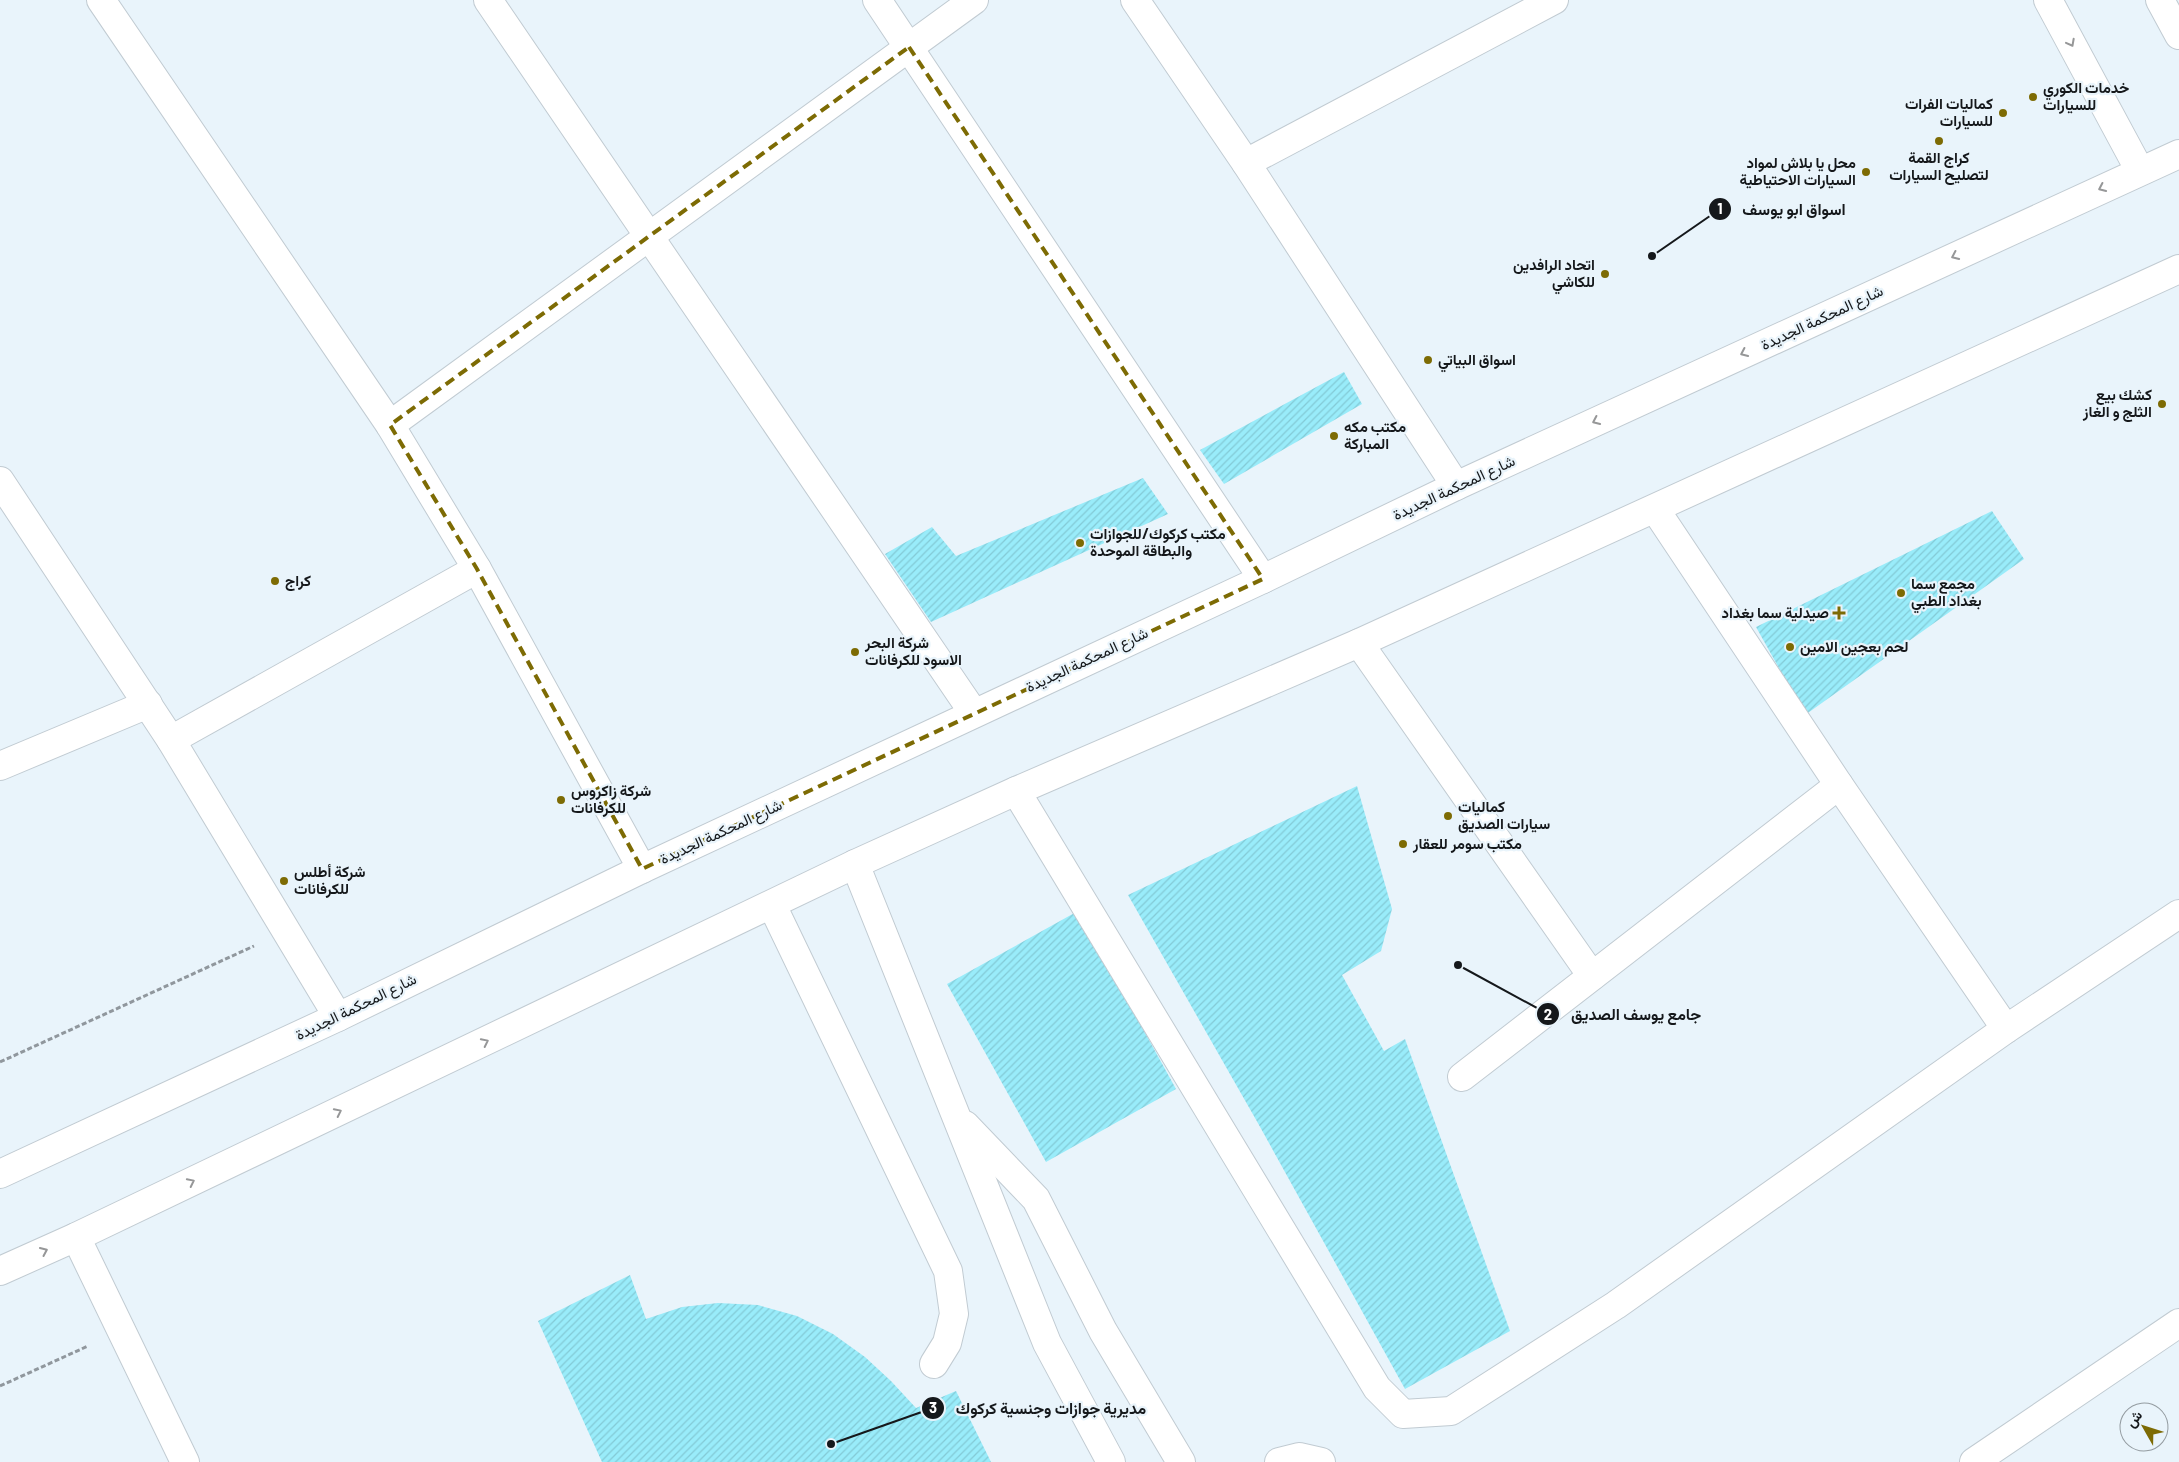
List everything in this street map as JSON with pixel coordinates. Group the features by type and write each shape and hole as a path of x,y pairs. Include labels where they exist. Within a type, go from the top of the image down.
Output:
{"street":[{"path":"101,0 390,425 477,569 642,868"},
{"path":"488,0 974,712"},
{"path":"877,0 1263,579"},
{"path":"390,425 974,0"},
{"path":"1135,0 1246,163 1456,486"},
{"path":"2048,0 2140,171"},
{"path":"2160,0 2179,36"},
{"path":"1246,163 1548,1"},
{"name":"شارع المحكمة الجديدة","path":"0,1174 338,1017 642,868 1263,579 1456,486 2179,154"},
{"path":"0,1271 76,1237 855,864 1016,791 1359,643 2177,275"},
{"path":"0,481 171,740 338,1017"},
{"path":"1656,509 1839,785 2006,1029"},
{"path":"171,740 477,569"},
{"path":"1359,643 1592,976"},
{"path":"0,766 148,704"},
{"path":"1462,1076 1839,785"},
{"path":"1016,791 1377,1388 1403,1414 1451,1411 1616,1305 2006,1029 2179,914"},
{"path":"855,864 1047,1343 1111,1462"},
{"path":"772,905 948,1271 954,1314 947,1343 934,1364"},
{"path":"954,1113 1036,1199 1103,1331 1181,1462"},
{"path":"76,1237 185,1462"},
{"path":"1974,1462 2179,1323"},
{"path":"1279,1462 1300,1457 1321,1462"}],"path":[{"path":"0,1062 286,932"},
{"path":"0,1386 121,1330"}],"highlighted area":[{"path":"909,47 1263,579 642,869 477,569 390,425"}],"building":[{"path":"1344,372 1362,404 1224,484 1200,450"},
{"path":"1143,478 1168,514 931,622 885,554 932,527 956,556"},
{"name":"مجمع سما بغداد الطبي","path":"1992,511 2024,559 1805,715 1756,627"},
{"path":"1357,786 1392,909 1381,951 1342,975 1384,1051 1405,1039 1510,1331 1405,1389 1259,1125 1128,895"},
{"path":"1078,911 1176,1089 1046,1162 947,984"},
{"path":"630,1275 646,1319 682,1307 718,1303 758,1305 797,1316 833,1334 865,1357 916,1408 956,1391 991,1462 602,1462 538,1321"}],"place":[{"name":"خدمات الكوري للسيارات","path":"2033,97"},
{"name":"كماليات الفرات للسيارات","path":"2003,113"},
{"name":"كراج القمة لتصليح السيارات","path":"1939,141"},
{"name":"محل يا بلاش لمواد السيارات الاحتياطية","path":"1866,172"},
{"name":"اسواق ابو يوسف","path":"1652,256"},
{"name":"اتحاد الرافدين للكاشي","path":"1605,274"},
{"name":"اسواق البياتي","path":"1428,360"},
{"name":"كشك بيع الثلج و الغاز","path":"2162,404"},
{"name":"مكتب مكه المباركة","path":"1334,436"},
{"name":"مكتب كركوك/للجوازات والبطاقة الموحدة","path":"1080,543"},
{"name":"كراج","path":"275,581"},
{"name":"مجمع سما بغداد الطبي","path":"1901,593"},
{"name":"صيدلية سما بغداد","path":"1839,613"},
{"name":"لحم بعجين الامين","path":"1790,647"},
{"name":"شركة البحر الاسود للكرفانات","path":"855,652"},
{"name":"شركة زاكروس للكرفانات","path":"561,800"},
{"name":"كماليات سيارات الصديق","path":"1448,816"},
{"name":"مكتب سومر للعقار","path":"1403,844"},
{"name":"شركة أطلس للكرفانات","path":"284,881"},
{"name":"جامع يوسف الصديق","path":"1458,965"},
{"name":"مديرية جوازات وجنسية كركوك","path":"831,1444"}]}
